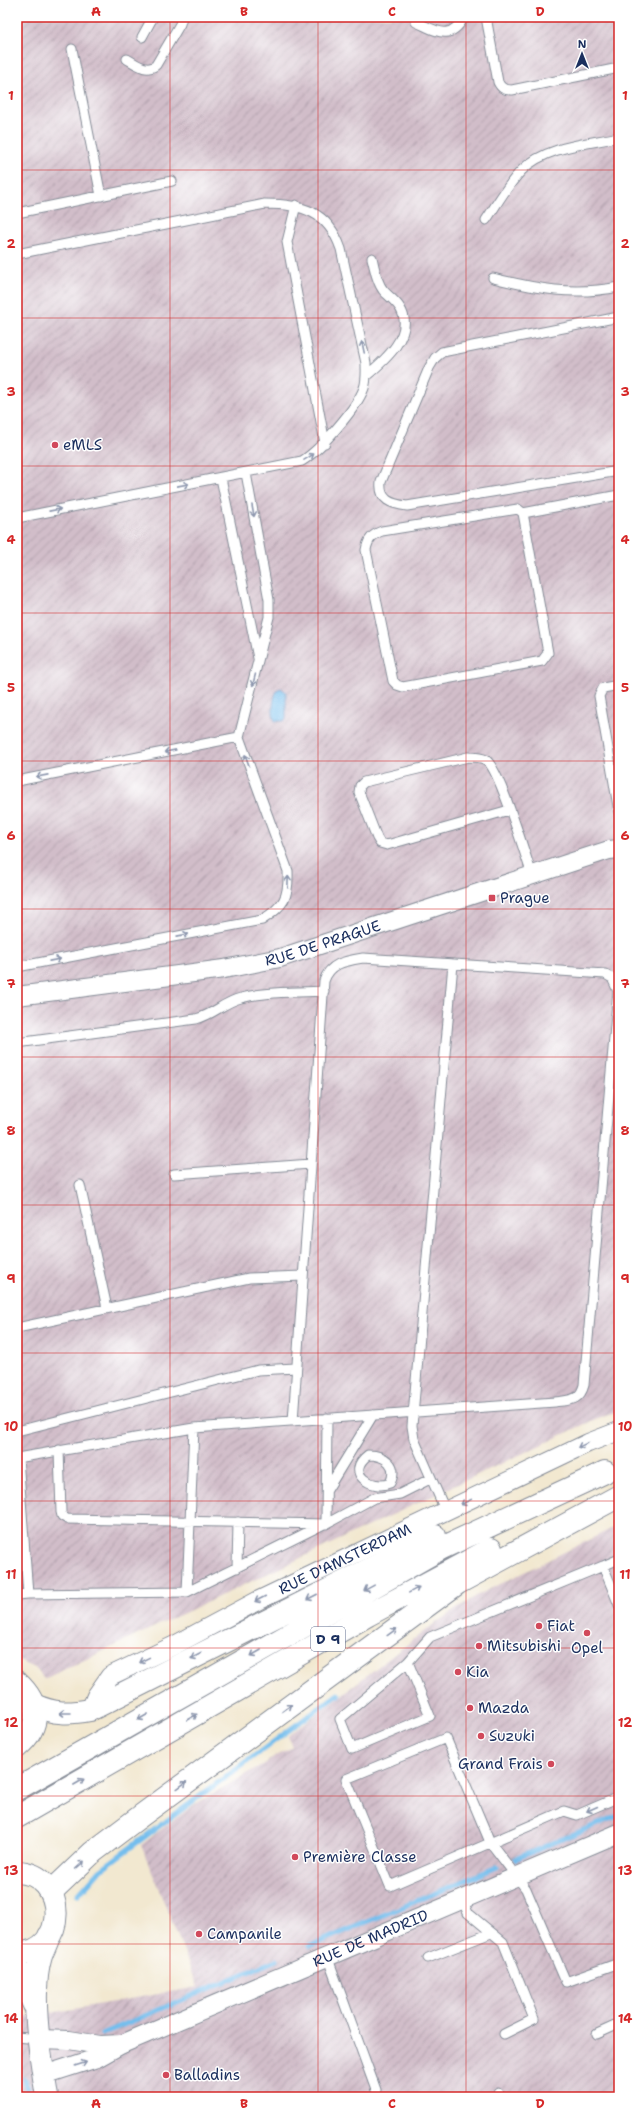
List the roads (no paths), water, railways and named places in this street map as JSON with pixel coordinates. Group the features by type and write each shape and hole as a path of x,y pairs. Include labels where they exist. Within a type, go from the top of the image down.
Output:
{"main road":[{"path":"34,1705 51,1712 62,1714 90,1710 403,1551 482,1515 612,1470"},
{"name":"D 9","path":"17,1789 442,1548 612,1470"},
{"path":"51,1892 93,1852 458,1584 619,1494"},
{"name":"D 9","path":"17,1817 453,1568 542,1524 619,1494"},
{"path":"17,1682 28,1692 34,1705 35,1717 32,1729 26,1739 17,1747"},
{"path":"17,1854 24,1873 43,1882 51,1892 56,1906 56,1922 41,1957 38,1972 37,2009 47,2097"},
{"path":"17,1953 23,1953 38,1948 49,1936"},
{"path":"17,1968 37,2009"}],"street":[{"name":"RUE DE PRAGUE","path":"17,996 224,969 280,958 452,903 532,875 619,849"},
{"name":"RUE D'AMSTERDAM","path":"90,1710 96,1696 110,1676 173,1646 259,1600 588,1443 619,1431"},
{"name":"RUE DE MADRID","path":"44,2075 97,2058 122,2044 619,1833"},
{"name":"RUE DE MADRID","path":"40,2039 69,2040 100,2045 122,2044"}],"lane":[{"path":"142,37 153,17"},
{"path":"127,59 147,69 156,65 180,24 182,17"},
{"path":"416,22 439,32 447,33 454,31 464,17"},
{"path":"486,17 498,82 500,87 505,90 512,90 619,68"},
{"path":"72,49 101,196"},
{"path":"486,220 517,176 534,160 554,151 619,137"},
{"path":"19,210 101,196 172,181"},
{"path":"17,254 265,204 296,205 320,217 337,236 342,249 366,363 365,387 360,396 325,443 314,454 302,461 17,518"},
{"path":"296,205 287,242 325,443"},
{"path":"366,376 385,361 392,352 404,328 404,315 399,306 383,290 377,281 372,258"},
{"path":"493,278 536,289 562,292 592,292 619,287"},
{"path":"619,317 442,352 435,358 429,368 381,482 380,490 387,501 394,504 407,506 619,471"},
{"path":"17,967 262,920 276,911 286,900 289,885 288,871 239,737 266,632 269,600 246,473"},
{"path":"221,478 259,661"},
{"path":"522,512 548,653 546,658 542,661 411,686 403,687 396,685 393,681 366,550 367,541 374,535 382,531 518,509 522,512 619,495"},
{"path":"619,686 603,688 599,696 619,812"},
{"path":"17,782 239,737"},
{"path":"509,810 387,845 380,843 377,838 359,792 360,786 364,782 468,757 478,757 487,760 493,768 509,810 532,875"},
{"path":"28,1594 17,1458 194,1428 293,1421 327,1418 373,1415 576,1399 582,1392 584,1385 618,991 612,978 605,974 363,958 346,961 333,966 327,972 324,991 293,1421"},
{"path":"446,1512 430,1479 414,1439 412,1412 453,964"},
{"path":"17,1043 206,1017 229,1002 253,995 324,991"},
{"path":"174,1174 311,1164"},
{"path":"80,1185 107,1308"},
{"path":"17,1327 249,1278 303,1276"},
{"path":"17,1431 258,1370 296,1368"},
{"path":"326,1491 373,1415"},
{"path":"326,1524 327,1418"},
{"path":"187,1592 194,1428"},
{"path":"59,1450 61,1512 62,1516 67,1519 326,1524"},
{"path":"17,1595 187,1592 381,1497 400,1494 430,1479"},
{"path":"378,1484 381,1497"},
{"path":"237,1568 238,1522"},
{"path":"408,1662 430,1716 352,1749 340,1719 408,1662 430,1637 619,1559"},
{"path":"603,1566 619,1605"},
{"path":"619,1797 577,1815 564,1811 490,1842 390,1886 346,1779 446,1738 490,1842 526,1889 566,1982 619,1963"},
{"path":"462,1899 468,1913 502,1942 534,2019 504,2034"},
{"path":"428,1958 491,1933"},
{"path":"327,1956 376,2090"},
{"path":"597,2034 619,2024"},
{"path":"17,2037 40,2039"}],"water":[{"path":"281,688 286,692 286,719 283,721 275,721 273,714 274,700 276,692"}],"waterway":[{"path":"78,1895 100,1870 338,1694 339,1695"},
{"path":"515,1859 619,1815"},
{"path":"310,1946 497,1867"},
{"path":"102,2034 276,1960"},
{"path":"25,2079 28,2097"}],"place":[{"name":"eMLS","path":"55,445"},
{"name":"Prague","path":"492,898"},
{"name":"Fiat","path":"539,1626"},
{"name":"Opel","path":"587,1633"},
{"name":"Mitsubishi","path":"479,1646"},
{"name":"Kia","path":"458,1672"},
{"name":"Mazda","path":"470,1708"},
{"name":"Suzuki","path":"481,1736"},
{"name":"Grand Frais","path":"551,1764"},
{"name":"Première Classe","path":"295,1857"},
{"name":"Campanile","path":"199,1934"},
{"name":"Balladins","path":"166,2075"}]}
